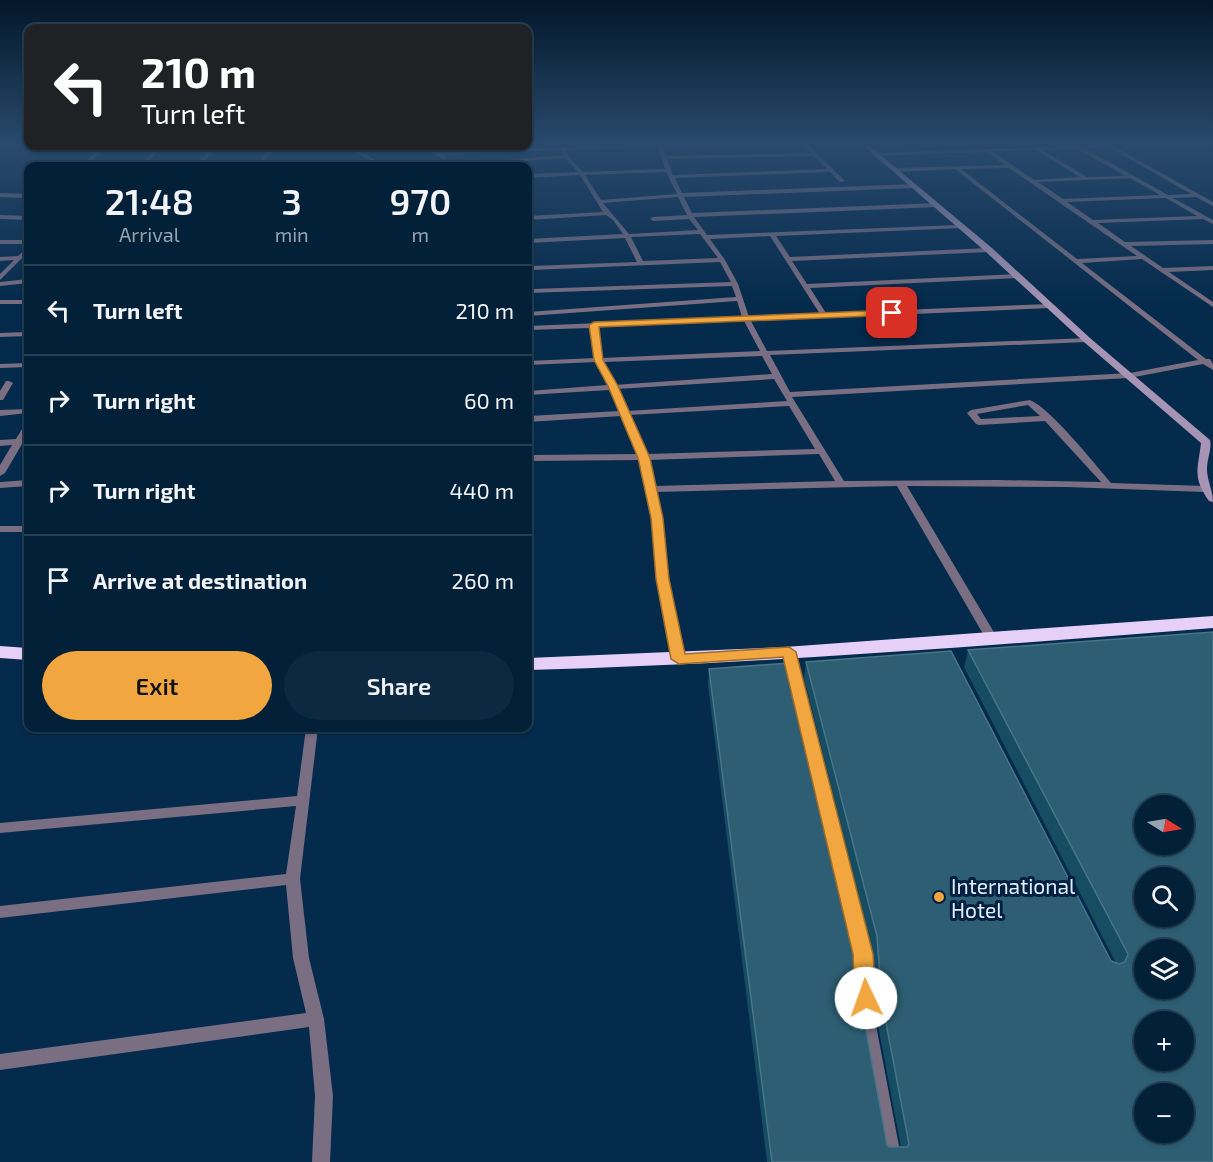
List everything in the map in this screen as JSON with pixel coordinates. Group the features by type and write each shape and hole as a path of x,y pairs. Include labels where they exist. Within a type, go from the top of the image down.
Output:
{"highway":[{"path":"532,664 945,647 992,639 1213,621"},
{"path":"0,652 24,654"}],"street":[{"path":"595,196 628,237 640,263"},
{"path":"599,202 667,196"},
{"path":"682,196 702,235 722,260 735,284 738,299 747,320 789,399 841,483"},
{"path":"926,196 1087,340 1209,442 1202,461 1204,489 1213,499"},
{"path":"993,196 1213,368"},
{"path":"1054,196 1162,270 1209,299 1213,305"},
{"path":"1061,201 1161,196"},
{"path":"1166,196 1213,222"},
{"path":"1200,196 1213,204"},
{"path":"653,219 937,205"},
{"path":"532,218 607,213"},
{"path":"0,217 24,218"},
{"path":"1092,222 1205,217"},
{"path":"532,241 959,227"},
{"path":"772,234 824,315"},
{"path":"0,242 24,242"},
{"path":"1125,244 1213,242"},
{"path":"790,259 989,250"},
{"path":"0,278 24,253"},
{"path":"1077,261 1144,257"},
{"path":"0,259 19,258"},
{"path":"532,267 722,260"},
{"path":"1162,270 1213,268"},
{"path":"807,286 1018,276"},
{"path":"0,284 24,281"},
{"path":"532,291 735,284"},
{"path":"532,314 738,299"},
{"path":"0,302 24,302"},
{"path":"532,328 1050,306"},
{"path":"594,325 598,360 613,386 644,458 657,518 662,579 679,659"},
{"path":"0,335 24,334"},
{"path":"532,363 1087,340"},
{"path":"532,419 1128,375 1213,359"},
{"path":"0,366 24,365"},
{"path":"532,393 777,376"},
{"path":"0,398 9,383"},
{"path":"1047,418 979,422 971,413 1030,402 1047,418 1069,440 1107,484"},
{"path":"0,413 24,411"},
{"path":"0,443 24,441"},
{"path":"0,473 24,441"},
{"path":"532,458 644,458 820,451"},
{"path":"0,485 24,483"},
{"path":"651,489 841,483 1107,484 1204,489"},
{"path":"901,484 992,639"},
{"path":"0,529 24,529"},
{"path":"789,652 863,954 867,1020 893,1162"},
{"path":"311,732 293,879 301,958 316,1019 324,1096 321,1162"},
{"path":"0,828 302,800"},
{"path":"0,912 112,899 164,896 293,879"},
{"path":"0,1062 316,1019"}],"building":[{"name":"International Hotel","path":"1213,632 1213,1162 772,1162 709,669 789,663 856,937 861,1003 889,1147 907,1147 909,1144 882,1002 877,936 806,662 951,651 1111,961 1119,964 1125,962 1128,954 968,650"}],"place":[{"name":"International Hotel","path":"939,897"}],"route":[{"path":"866,998 863,954 789,652 679,659 662,579 657,518 644,458 613,386 598,360 594,325 892,313"}]}
